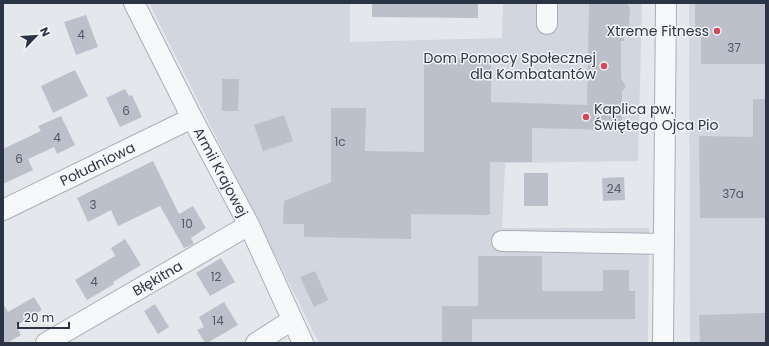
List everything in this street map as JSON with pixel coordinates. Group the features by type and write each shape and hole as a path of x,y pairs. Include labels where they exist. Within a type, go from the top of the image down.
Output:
{"street":[{"name":"Armii Krajowej","path":"134,3 248,225 303,343"},
{"path":"547,3 547,24"},
{"path":"663,343 666,3"},
{"name":"Południowa","path":"3,210 192,118"},
{"name":"Błękitna","path":"46,343 248,225"},
{"path":"502,241 664,244"},
{"path":"256,343 292,320"}],"shaded area":[{"path":"149,3 350,3 350,42 502,38 503,3 642,3 638,161 505,163 502,228 649,228 648,343 319,343"},
{"path":"689,3 766,3 766,343 690,343"}],"building":[{"path":"372,3 478,3 478,18 372,17"},
{"path":"589,3 628,3 628,7 630,7 629,26 624,26 624,41 621,41 621,78 626,87 622,91 622,130 532,128 532,162 490,162 490,215 411,214 411,239 304,237 304,224 283,224 284,201 331,182 331,108 366,108 365,151 424,152 424,58 491,59 491,102 587,105"},
{"path":"695,3 766,3 766,64 701,64 701,33 695,33"},
{"path":"86,15 98,47 76,55 64,22"},
{"path":"75,70 88,96 53,113 41,86"},
{"path":"222,79 239,79 238,111 222,111"},
{"path":"125,89 129,96 132,95 142,117 120,127 106,98"},
{"path":"753,99 766,99 766,218 700,218 699,136 753,137"},
{"path":"284,115 293,141 263,151 254,125"},
{"path":"61,116 75,145 57,154 54,147 28,159 33,170 3,184 3,149 41,131 38,126"},
{"path":"153,161 179,214 193,206 206,228 191,238 194,244 184,248 160,206 118,226 111,210 88,222 77,198"},
{"path":"524,173 548,173 548,206 524,206"},
{"path":"624,177 625,200 603,201 602,178"},
{"path":"125,239 141,265 113,282 114,284 87,300 75,280 115,256 111,248"},
{"path":"478,256 542,256 542,291 603,291 603,270 629,270 629,291 635,291 635,319 472,319 472,343 442,343 442,306 478,306"},
{"path":"221,258 235,282 210,296 196,273"},
{"path":"315,271 328,300 314,307 300,277"},
{"path":"34,297 42,310 16,326 21,335 7,343 3,343 3,304 8,312"},
{"path":"224,302 238,325 205,343 197,330 204,327 199,317"},
{"path":"155,304 169,327 158,334 144,311"},
{"path":"766,313 766,343 700,343 699,315"}],"place":[{"name":"Xtreme Fitness","path":"717,31"},
{"name":"Dom Pomocy Społecznej dla Kombatantów","path":"604,66"},
{"name":"Kaplica pw. Świętego Ojca Pio","path":"586,117"}]}
